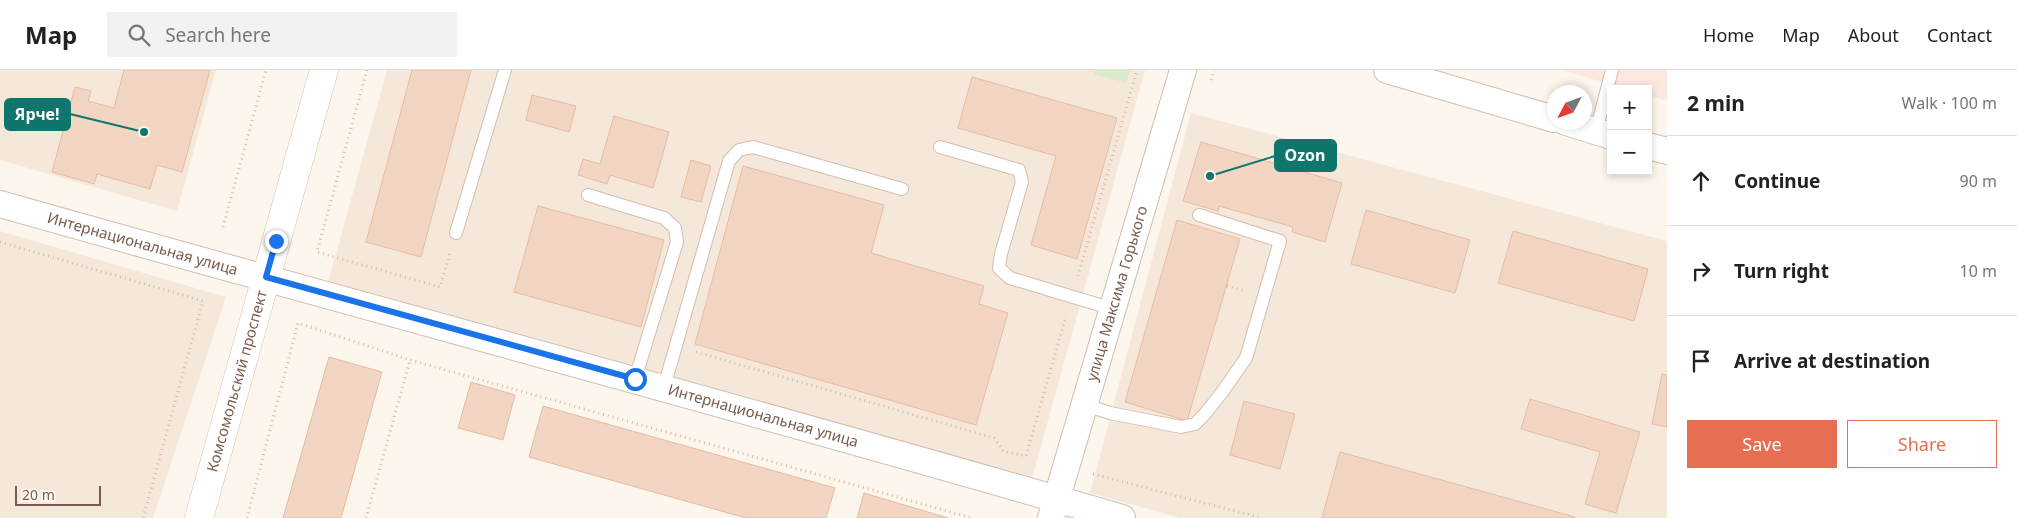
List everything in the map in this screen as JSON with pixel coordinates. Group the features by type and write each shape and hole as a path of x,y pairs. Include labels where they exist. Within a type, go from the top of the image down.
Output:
{"street":[{"name":"Комсомольский проспект","path":"199,518 324,70"},
{"name":"улица Максима Горького","path":"1054,508 1183,70"},
{"path":"1387,70 1547,117"},
{"path":"1591,130 1603,134"},
{"path":"1652,147 1667,151"},
{"name":"Интернациональная улица","path":"0,204 664,387 1054,508 1122,518"}],"lane":[{"path":"456,233 504,70"},
{"path":"1603,134 1612,70"},
{"path":"664,387 729,161 739,150 754,147 902,188"},
{"path":"940,147 1019,170 1022,182 1001,254 999,268 1010,278 1113,309"},
{"path":"588,195 664,218 675,228 677,242 635,379"},
{"path":"1084,405 1110,413 1181,427 1194,424 1204,416 1246,358 1280,241 1199,215"}],"path":[{"path":"223,227 266,70"},
{"path":"367,70 317,252 440,287 456,233"},
{"path":"676,347 994,438 1003,452 1026,456 1137,70"},
{"path":"0,242 203,301 143,518"},
{"path":"247,518 298,323 410,360 972,518"},
{"path":"366,518 410,360"},
{"path":"1091,474 1262,518"}],"shaded area":[{"path":"0,70 216,70 177,211 0,160"},
{"path":"387,70 1145,70 1031,482 327,286"},
{"path":"1562,70 1667,70 1667,101 1652,96 1652,85 1613,85"},
{"path":"1191,113 1667,241 1667,518 1181,518 1090,493"},
{"path":"0,231 226,297 153,518 0,518"}],"green space":[{"path":"1095,70 1130,70 1126,83 1094,74"}],"building":[{"path":"124,70 210,70 182,172 157,165 150,189 97,174 94,184 52,172 75,87 91,91 88,101 114,108"},
{"path":"412,70 471,70 421,257 366,242"},
{"path":"972,77 1117,118 1077,259 1031,245 1056,156 958,128"},
{"path":"532,95 576,106 569,132 526,120"},
{"path":"614,116 669,132 653,188 610,175 607,184 578,175 583,159 600,164"},
{"path":"1201,142 1342,183 1325,242 1292,232 1293,227 1219,206 1218,211 1183,201"},
{"path":"691,160 711,166 701,202 681,197"},
{"path":"743,166 884,205 871,253 984,286 979,304 1008,313 976,425 695,344"},
{"path":"538,206 664,240 641,327 514,292"},
{"path":"1366,210 1470,240 1455,293 1351,264"},
{"path":"1177,220 1240,239 1187,421 1125,402"},
{"path":"1513,231 1648,269 1634,321 1498,283"},
{"path":"329,357 382,372 341,518 283,518"},
{"path":"1662,374 1667,375 1667,427 1652,424"},
{"path":"471,382 515,395 503,440 458,428"},
{"path":"1530,399 1640,432 1616,513 1585,504 1600,452 1521,429"},
{"path":"1244,401 1295,414 1280,469 1230,455"},
{"path":"543,406 835,488 826,518 746,518 529,457"},
{"path":"1340,452 1575,517 1322,518"},
{"path":"864,493 948,518 857,518"}],"place":[{"name":"Ярче!","path":"144,132"},
{"name":"Ozon","path":"1210,176"}],"route":[{"path":"276,241 266,277 307,290 635,379"}]}
